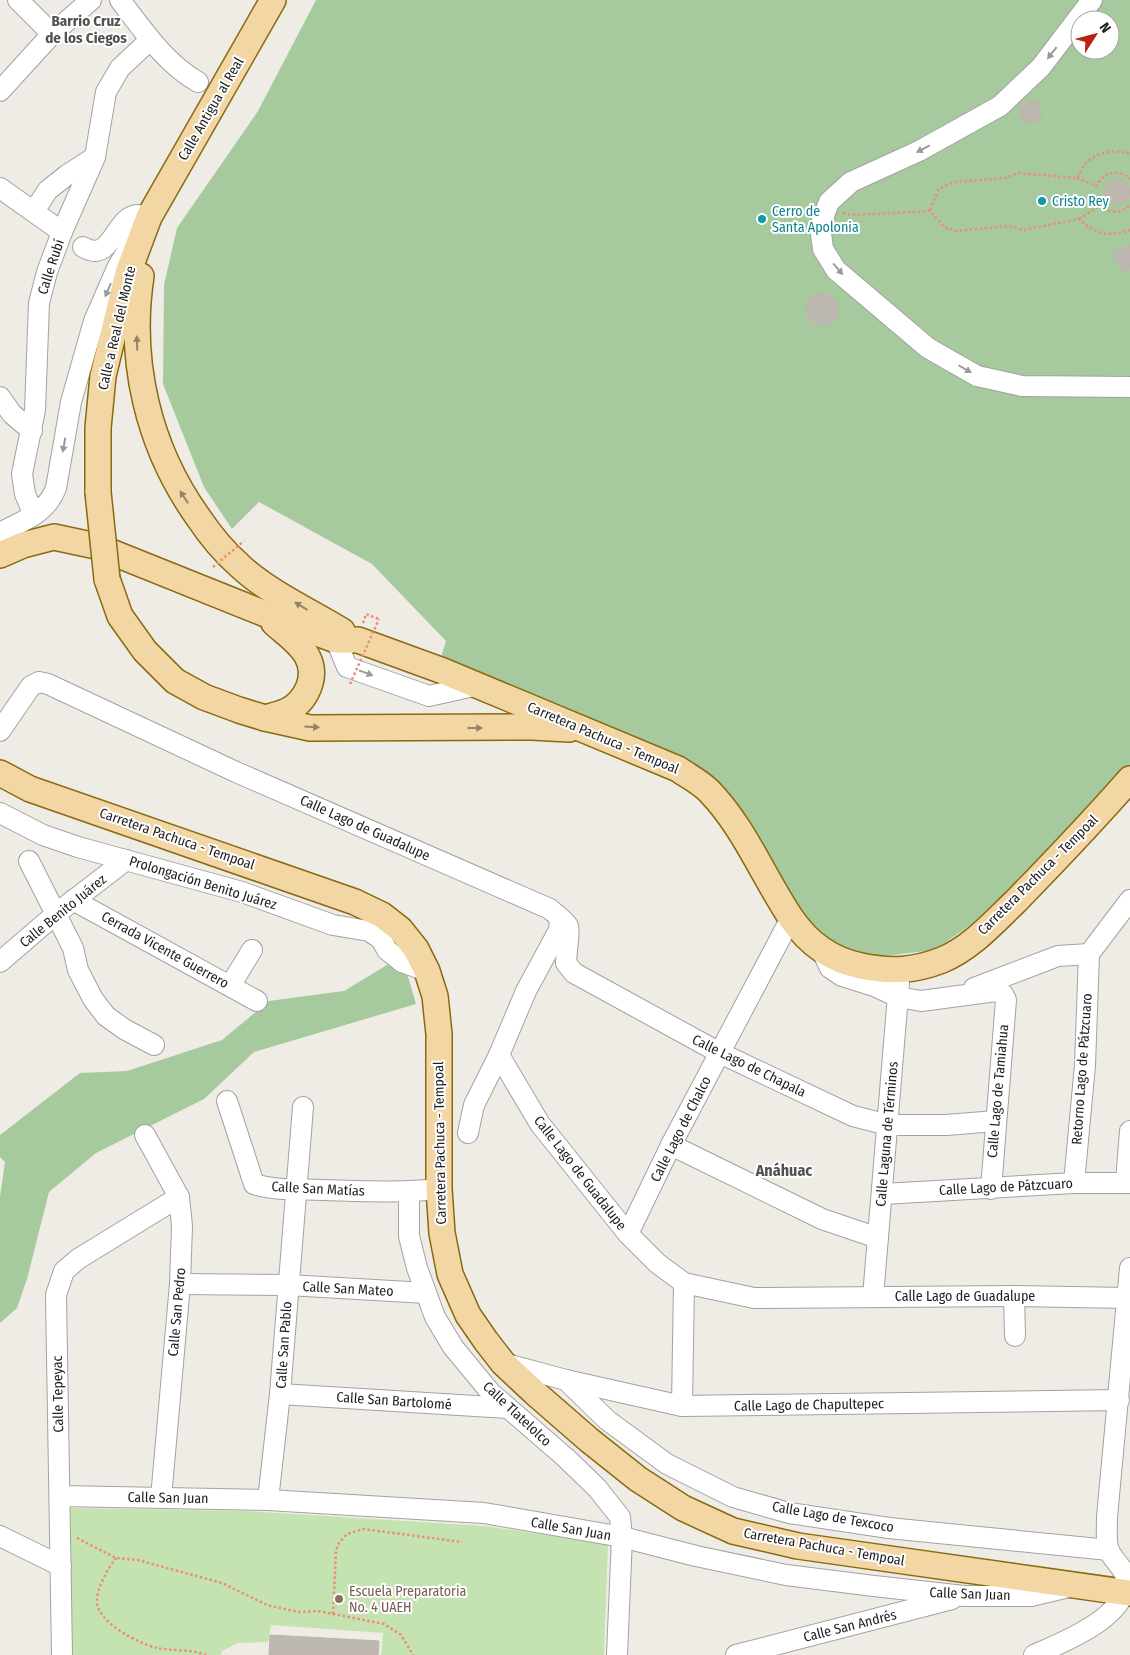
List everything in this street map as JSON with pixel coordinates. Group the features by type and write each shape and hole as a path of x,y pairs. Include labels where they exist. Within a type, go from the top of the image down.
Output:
{"main road":[{"name":"Calle Antigua al Real","path":"149,217 273,0"},
{"name":"Calle a Real del Monte","path":"149,217 128,273 103,376 98,428 98,492 107,579 120,616 145,651 175,680 204,697 265,718 310,728 532,728 583,730"},
{"path":"149,217 137,301 137,347 141,380 148,412 161,452 182,494 211,536 239,566 347,640"},
{"name":"Carretera Pachuca - Tempoal","path":"0,555 23,545 54,537 96,546 263,614 347,640 478,685 678,769 708,790 731,817 791,918 806,937 822,951 846,963 881,970 900,971 919,968 944,959 966,946 994,922 1066,851 1130,779"},
{"path":"263,614 298,645 307,656 311,667 311,679 307,692 299,702 287,711 265,718"},
{"name":"Carretera Pachuca - Tempoal","path":"0,773 30,789 355,902 382,915 400,929 416,949 427,971 436,996 439,1034 438,1189 442,1232 450,1274 468,1316 504,1363 589,1440 638,1479 683,1508 733,1532 798,1546 1128,1593"}],"street":[{"path":"18,0 52,34"},
{"path":"1,88 52,34 91,0"},
{"path":"120,0 150,40 187,75 198,82"},
{"path":"1092,0 1041,67 1000,106 919,151 851,182 829,202 820,226 823,249 836,270 928,348 977,376 1022,386 1130,387"},
{"name":"Calle Rubí","path":"34,515 25,494 22,474 35,410 39,303 47,272 62,232 95,157 106,92 120,68 150,40"},
{"path":"34,211 48,190 67,174 95,157"},
{"path":"0,188 62,232"},
{"path":"0,533 43,510 52,498 56,488 71,402 94,320 118,266 149,217 137,214 130,218 106,247 98,251 88,250 83,247"},
{"path":"0,398 12,414 32,431"},
{"name":"Calle Lago de Guadalupe","path":"0,731 31,686 39,682 48,684 236,772 550,909 560,919"},
{"name":"Prolongación Benito Juárez","path":"0,813 43,835 78,847 242,892 333,926 369,931 381,939 387,950 402,962 427,971"},
{"name":"Calle Benito Juárez","path":"3,952 126,860"},
{"path":"29,861 57,913 73,948 78,970 92,999 106,1016 124,1029 154,1045"},
{"name":"Cerrada Vicente Guerrero","path":"73,900 258,1000"},
{"path":"822,951 830,968 842,976 874,986 898,997 921,1001 954,997 1047,959 1058,956 1089,954 1130,900"},
{"name":"Calle Lago de Chalco","path":"628,1234 671,1145 791,918"},
{"path":"468,1133 474,1105 499,1055 526,991 560,930 560,919"},
{"name":"Calle Lago de Chapala","path":"560,919 568,926 566,963 574,973 720,1053 853,1116 888,1125 946,1125 996,1121"},
{"path":"230,986 252,950"},
{"name":"Retorno Lago de Pátzcuaro","path":"1074,1183 1085,1065 1089,954"},
{"name":"Calle Laguna de Términos","path":"873,1297 900,971"},
{"name":"Calle Lago de Tamiahua","path":"954,997 996,991 1004,994 1006,1000 990,1189"},
{"name":"Calle Lago de Guadalupe","path":"499,1055 540,1124 628,1234 657,1263 684,1282 754,1298 1014,1296 1127,1298"},
{"name":"Calle San Matías","path":"227,1101 254,1184 297,1189 409,1192 438,1189"},
{"name":"Calle San Pablo","path":"268,1500 280,1394 303,1107"},
{"path":"1128,1182 1130,1131"},
{"name":"Calle San Pedro","path":"145,1135 179,1197 182,1226 180,1284 161,1498"},
{"path":"671,1145 822,1219 878,1238"},
{"name":"Calle Lago de Pátzcuaro","path":"883,1194 1074,1183 1128,1182"},
{"name":"Calle Tlatelolco","path":"409,1192 409,1236 417,1268 434,1317 453,1347 491,1394 566,1458 597,1488 620,1517 622,1538 617,1655"},
{"name":"Calle Tepeyac","path":"62,1655 56,1295 64,1271 78,1259 179,1197"},
{"path":"1034,1655 1075,1636 1105,1619 1128,1593 1126,1578 1122,1568 1108,1550 1107,1517 1130,1268"},
{"path":"682,1406 684,1282"},
{"name":"Calle San Mateo","path":"180,1284 288,1285 426,1293"},
{"path":"1014,1296 1015,1336"},
{"name":"Calle Lago de Chapultepec","path":"504,1363 566,1380 682,1406 1119,1400"},
{"name":"Calle Lago de Texcoco","path":"566,1380 606,1420 666,1464 732,1497 789,1513 889,1528 1108,1550"},
{"name":"Calle San Bartolomé","path":"280,1394 508,1408"},
{"name":"Calle San Juan","path":"60,1496 268,1500 484,1513 622,1538 786,1575 964,1596 1031,1596 1076,1586"},
{"path":"0,1536 61,1566"},
{"name":"Calle San Andrés","path":"736,1655 964,1596"}],"path":[{"path":"1077,178 1085,164 1096,156 1110,152 1130,154"},
{"path":"930,211 939,189 953,182 1006,178 1018,173 1077,178 1096,186 1099,181 1111,172 1118,172 1130,178"},
{"path":"930,211 944,228 956,231 1009,226 1023,230 1080,219 1100,205 1111,212 1118,212 1130,205"},
{"path":"852,215 930,211"},
{"path":"1080,219 1088,227 1102,234 1117,234 1130,230"},
{"path":"213,566 244,541"},
{"path":"350,684 379,619 366,614"},
{"path":"333,1614 336,1550 347,1534 363,1529 462,1542"},
{"path":"75,1538 116,1558 138,1560 222,1583 267,1604 299,1612 333,1614 384,1624 401,1635 413,1655"},
{"path":"116,1558 108,1568 96,1601 100,1612 114,1628 154,1648 206,1655"}],"green space":[{"path":"316,0 1130,0 1130,766 1030,871 975,922 934,950 876,957 837,947 799,910 736,812 441,657 446,641 372,564 259,502 232,529 204,487 163,384 164,285 177,228 258,111"},
{"path":"402,956 416,1004 254,1052 204,1099 96,1153 49,1192 27,1279 17,1308 0,1323 0,1197 5,1162 0,1157 0,1135 80,1073 127,1071 222,1040 269,1001 344,991"},
{"name":"Escuela Preparatoria No. 4 UAEH","path":"70,1508 245,1511 485,1526 608,1544 604,1655 381,1655 383,1633 271,1625 268,1642 238,1643 222,1651 221,1655 72,1655"}],"building":[{"path":"1038,101 1041,120 1023,123 1020,103"},
{"path":"1117,179 1126,183 1130,192 1126,201 1117,205 1108,201 1104,192 1108,183"},
{"path":"1117,184 1125,192 1117,200 1109,192"},
{"path":"1109,186 1118,186 1119,198 1109,198 1116,196 1115,188 1109,188"},
{"path":"1130,245 1130,269 1122,273 1113,252"},
{"path":"822,293 833,298 838,309 833,320 822,325 811,320 806,309 811,298"},
{"path":"270,1635 379,1641 378,1655 269,1655"}],"place":[{"name":"Cristo Rey","path":"1042,201"},
{"name":"Cerro de Santa Apolonia","path":"762,219"},
{"name":"Escuela Preparatoria No. 4 UAEH","path":"339,1599"}],"district":[{"name":"Barrio Cruz de los Ciegos","path":"86,30"},
{"name":"Anáhuac","path":"784,1170"}]}
